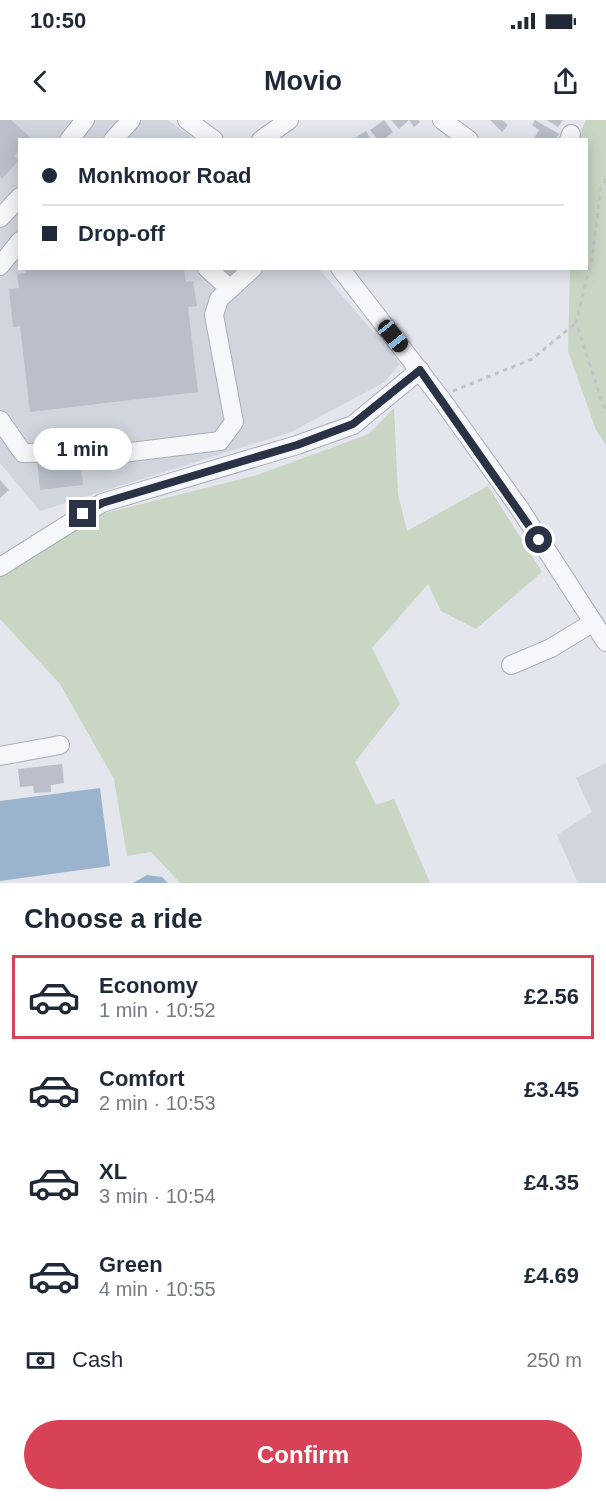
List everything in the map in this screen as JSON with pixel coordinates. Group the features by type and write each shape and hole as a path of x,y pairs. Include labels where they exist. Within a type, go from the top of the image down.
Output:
{"street":[{"path":"71,138 85,120"},
{"path":"115,138 131,120"},
{"path":"187,120 211,138"},
{"path":"264,138 289,120"},
{"path":"442,120 466,138"},
{"path":"0,218 18,199"},
{"path":"0,266 18,244"},
{"path":"209,270 230,289"},
{"path":"115,454 219,441 228,433 234,423 214,315 219,299 251,270"},
{"path":"342,270 442,400 520,510 606,642"},
{"path":"0,567 102,503 297,445 353,424 420,370"},
{"path":"0,420 23,453 83,452"},
{"path":"511,665 551,648 592,623"},
{"path":"0,756 60,745"}],"path":[{"path":"606,179 602,188 592,257 576,323 606,413"},
{"path":"442,400 450,392 532,359 576,323"}],"shaded area":[{"path":"0,120 168,120 193,138 18,138 18,270 320,270 400,363 385,382 291,432 40,511 0,463"},
{"path":"606,763 606,883 578,883 557,835 592,812 576,778"}],"green space":[{"path":"586,120 606,120 606,445 596,430 568,351 570,270 588,270 588,138 578,138"},
{"path":"394,408 398,494 407,531 488,486 542,572 476,629 441,611 428,584 372,648 400,704 355,762 376,805 394,799 430,883 180,883 151,852 127,856 114,779 60,684 0,619 0,577 102,514 257,475 369,434"}],"water":[{"path":"100,788 110,866 0,881 0,801"},
{"path":"147,875 162,877 168,883 133,883"}],"building":[{"path":"0,120 11,120 30,137 18,138 18,151 14,156 18,161 2,179 0,177"},
{"path":"384,120 393,132 386,138 376,138 370,130"},
{"path":"391,120 409,120 399,129"},
{"path":"409,120 418,120 420,122 414,127"},
{"path":"490,120 502,120 508,125 502,132"},
{"path":"535,120 559,134 556,138 534,138 539,130 532,125"},
{"path":"547,120 563,120 558,127"},
{"path":"366,131 370,138 355,138"},
{"path":"25,270 184,270 186,282 193,281 197,306 188,307 198,392 30,412 20,326 13,327 9,289 19,288 17,274 26,273"},
{"path":"221,270 235,270 229,278"},
{"path":"79,454 83,485 40,490 37,459"},
{"path":"0,480 9,490 0,498"},
{"path":"62,764 64,783 51,785 51,792 34,793 33,786 20,787 18,769"}],"route":[{"path":"83,514 102,503 297,445 353,424 402,382 420,370 539,540"}]}
